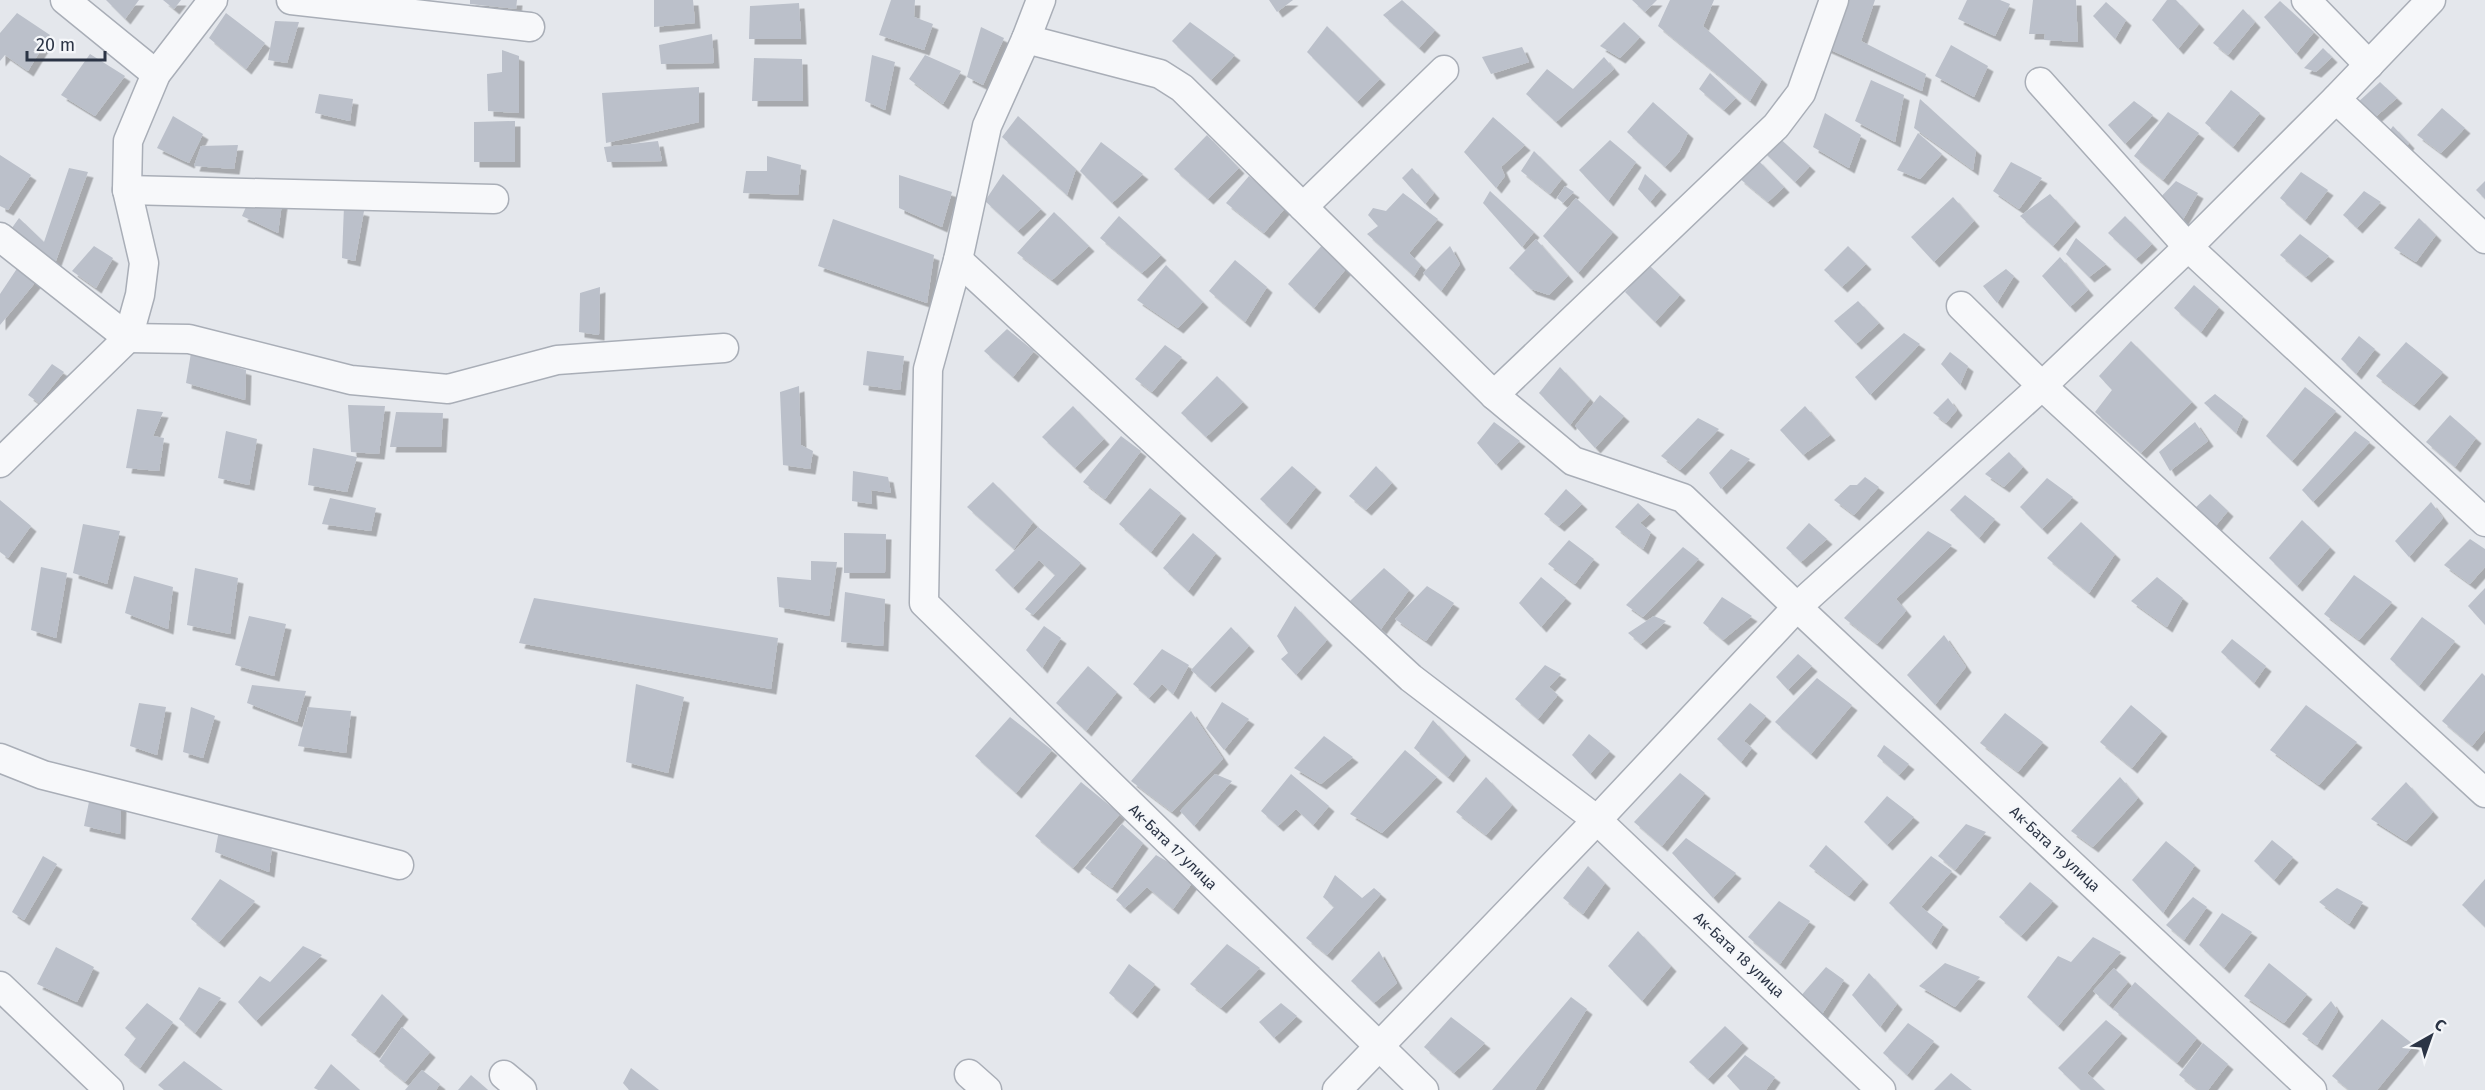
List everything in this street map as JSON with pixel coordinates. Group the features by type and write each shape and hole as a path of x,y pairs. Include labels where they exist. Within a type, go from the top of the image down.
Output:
{"street":[{"path":"65,0 156,74"},
{"path":"0,463 128,338 140,295 144,263 127,190 128,141 156,74 213,0"},
{"path":"291,0 530,27"},
{"path":"958,260 987,126 1041,0"},
{"path":"1494,394 1776,126 1801,93 1834,0"},
{"path":"2306,0 2369,65"},
{"path":"1337,1090 1597,820 1797,607 2042,386 2188,247 2431,0"},
{"name":"Ак-Бата 19 улица","path":"1026,39 1160,74 1182,88 1494,394 1573,461 1683,498 2312,1090"},
{"path":"1303,207 1444,70"},
{"path":"2040,82 2188,247 2485,522"},
{"path":"2336,99 2485,239"},
{"path":"127,190 494,199"},
{"path":"0,237 128,338 189,339 351,380 447,389 557,360 724,348"},
{"name":"Ак-Бата 17 улица","path":"958,260 928,369 924,603 1424,1090"},
{"name":"Ак-Бата 18 улица","path":"958,260 1411,678 1597,820 1881,1090"},
{"path":"1961,306 2042,386 2485,793"},
{"path":"0,758 43,775 399,865"},
{"path":"0,986 109,1090"}],"building":[{"path":"106,0 139,0 125,19"},
{"path":"163,0 181,0 174,9"},
{"path":"470,0 517,0 516,9 470,4"},
{"path":"654,0 693,0 695,23 654,27"},
{"path":"891,0 915,0 914,17 933,24 924,50 879,35"},
{"path":"1269,0 1293,0 1277,12"},
{"path":"1402,0 1435,30 1419,48 1383,15"},
{"path":"1632,0 1657,0 1645,12"},
{"path":"1670,0 1714,0 1703,26 1762,79 1750,101 1658,26"},
{"path":"1839,0 1875,0 1861,41 1926,74 1922,91 1822,46"},
{"path":"1967,0 2000,0 2010,4 1995,36 1958,19"},
{"path":"2033,0 2076,0 2078,42 2044,40 2045,34 2029,34"},
{"path":"2167,0 2176,0 2199,24 2178,49 2152,20"},
{"path":"2280,1 2314,32 2296,54 2264,17"},
{"path":"2106,2 2126,20 2115,39 2093,16"},
{"path":"799,3 801,39 749,39 750,6"},
{"path":"2243,9 2255,22 2228,55 2213,43"},
{"path":"17,13 50,35 28,71 5,55 0,61 0,33"},
{"path":"226,13 265,43 246,69 209,38"},
{"path":"275,21 299,22 287,63 268,60"},
{"path":"1190,22 1235,55 1211,80 1172,41"},
{"path":"1624,22 1640,37 1620,58 1600,46"},
{"path":"1327,26 1380,79 1357,102 1307,52"},
{"path":"981,27 1004,38 983,85 967,77"},
{"path":"712,34 714,63 661,64 659,45"},
{"path":"1951,45 1988,66 1974,97 1935,76"},
{"path":"1522,47 1529,62 1491,74 1482,57"},
{"path":"2323,48 2332,57 2316,72 2304,68"},
{"path":"502,50 519,56 519,113 488,111 487,74 502,72"},
{"path":"90,54 125,76 95,116 61,95"},
{"path":"872,55 895,62 885,110 865,101"},
{"path":"925,55 961,71 943,104 909,79"},
{"path":"1604,57 1614,69 1556,122 1526,94 1547,69 1573,89"},
{"path":"754,58 802,59 803,101 752,101"},
{"path":"1710,73 1736,98 1724,110 1699,89"},
{"path":"1871,80 1904,95 1895,142 1855,121"},
{"path":"2380,82 2397,98 2372,120 2356,104"},
{"path":"699,87 699,122 606,143 602,93"},
{"path":"2231,90 2260,113 2233,147 2205,123"},
{"path":"319,94 353,99 350,121 315,113"},
{"path":"1920,99 1976,150 1973,170 1914,128"},
{"path":"2134,101 2153,115 2125,144 2108,125"},
{"path":"1653,102 1688,133 1679,152 1665,167 1627,132"},
{"path":"2442,108 2465,128 2441,153 2417,135"},
{"path":"2168,112 2199,133 2163,180 2134,156"},
{"path":"1825,113 1861,135 1849,168 1813,147"},
{"path":"173,116 203,134 189,163 157,148"},
{"path":"1018,116 1076,169 1067,195 1002,137"},
{"path":"1493,117 1525,145 1501,167 1505,176 1496,188 1464,152"},
{"path":"515,121 515,162 474,162 474,122"},
{"path":"2393,126 2409,143 2402,153 2386,136"},
{"path":"1918,133 1942,154 1920,179 1897,170"},
{"path":"1207,135 1239,168 1208,199 1174,169"},
{"path":"1777,136 1810,166 1795,182 1760,148"},
{"path":"1610,140 1636,162 1608,201 1579,170"},
{"path":"658,141 662,161 607,162 604,147"},
{"path":"1101,142 1143,174 1112,203 1080,171"},
{"path":"238,145 234,169 194,166 201,146"},
{"path":"1534,151 1562,179 1550,194 1521,171"},
{"path":"0,155 31,175 8,210 0,206"},
{"path":"767,156 801,165 798,195 743,193 746,171 767,171"},
{"path":"1757,159 1784,187 1768,202 1739,178"},
{"path":"2011,162 2042,178 2019,209 1993,191"},
{"path":"69,168 88,172 53,269 9,232 19,218 44,242"},
{"path":"1412,168 1434,193 1425,204 1402,178"},
{"path":"2301,172 2328,190 2305,220 2280,198"},
{"path":"1003,174 1041,209 1018,231 985,201"},
{"path":"1645,174 1661,189 1650,202 1638,189"},
{"path":"899,175 952,192 942,227 899,208"},
{"path":"1249,176 1286,207 1264,233 1226,203"},
{"path":"2176,181 2198,193 2181,223 2157,201"},
{"path":"2485,181 2485,199 2476,190"},
{"path":"1565,186 1574,192 1563,203 1557,198"},
{"path":"1490,191 1534,232 1522,247 1483,203"},
{"path":"2364,191 2381,202 2357,228 2343,215"},
{"path":"1403,193 1438,219 1409,253 1421,265 1414,276 1367,234 1378,226 1368,215 1373,208 1386,211"},
{"path":"2050,194 2075,221 2053,246 2020,216"},
{"path":"1953,197 1974,221 1934,262 1911,237"},
{"path":"1576,198 1613,232 1578,273 1543,236"},
{"path":"249,200 282,203 278,233 242,216"},
{"path":"344,206 364,211 355,261 342,258"},
{"path":"1054,212 1089,246 1052,280 1017,253"},
{"path":"1119,216 1161,255 1142,273 1100,238"},
{"path":"2125,216 2152,244 2136,259 2108,233"},
{"path":"2419,218 2436,235 2416,262 2394,248"},
{"path":"833,219 934,255 927,303 818,266"},
{"path":"2300,234 2329,256 2306,277 2280,255"},
{"path":"2076,238 2106,264 2089,277 2066,254"},
{"path":"1536,239 1568,276 1549,295 1531,289 1509,268"},
{"path":"1324,243 1350,264 1314,308 1288,284"},
{"path":"94,246 113,258 96,288 72,271"},
{"path":"1450,246 1460,264 1441,291 1423,273"},
{"path":"1848,246 1866,264 1842,287 1824,270"},
{"path":"2060,257 2088,290 2070,307 2042,276"},
{"path":"1235,260 1267,287 1245,322 1209,291"},
{"path":"1166,265 1203,302 1178,328 1137,300"},
{"path":"1649,265 1680,295 1655,322 1625,292"},
{"path":"18,267 39,278 0,325 0,294"},
{"path":"2006,269 2014,276 1997,303 1983,286"},
{"path":"2194,285 2219,307 2201,332 2174,308"},
{"path":"600,287 599,335 579,332 580,293"},
{"path":"1858,301 1879,323 1856,344 1834,321"},
{"path":"1007,329 1034,351 1013,377 984,351"},
{"path":"1904,333 1920,344 1870,395 1855,377"},
{"path":"2359,336 2375,349 2356,374 2341,359"},
{"path":"2131,341 2192,402 2141,453 2095,412 2112,390 2099,376"},
{"path":"2406,342 2443,372 2414,405 2376,376"},
{"path":"1165,345 1182,357 1152,392 1135,379"},
{"path":"867,351 904,356 900,390 863,385"},
{"path":"1950,352 1968,366 1960,385 1941,364"},
{"path":"191,353 246,370 245,400 186,383"},
{"path":"52,364 64,372 39,403 28,395"},
{"path":"1560,367 1590,399 1570,425 1539,393"},
{"path":"1217,376 1243,402 1206,437 1181,413"},
{"path":"799,386 801,445 813,451 810,469 783,465 780,392"},
{"path":"2305,387 2336,411 2292,461 2266,436"},
{"path":"2215,394 2243,416 2236,433 2204,403"},
{"path":"1600,395 1624,416 1595,448 1575,426"},
{"path":"1948,398 1957,410 1946,423 1933,413"},
{"path":"348,405 385,406 379,454 351,452"},
{"path":"1073,406 1104,439 1075,468 1042,437"},
{"path":"1805,406 1830,435 1803,455 1780,430"},
{"path":"137,409 163,412 153,436 164,438 159,471 126,468"},
{"path":"396,412 443,413 441,447 390,447"},
{"path":"2450,415 2476,438 2455,467 2426,442"},
{"path":"1698,418 1719,429 1680,470 1661,456"},
{"path":"1494,422 1520,441 1496,465 1477,443"},
{"path":"2195,422 2208,441 2170,471 2159,452"},
{"path":"226,431 257,439 249,485 218,478"},
{"path":"2355,431 2370,442 2313,502 2302,490"},
{"path":"1121,436 1141,451 1105,499 1083,482"},
{"path":"313,448 357,457 347,492 308,485"},
{"path":"1731,449 1750,459 1721,489 1709,473"},
{"path":"2009,452 2023,467 2004,487 1985,474"},
{"path":"1292,466 1316,487 1286,524 1260,499"},
{"path":"1376,466 1392,483 1366,510 1349,496"},
{"path":"853,471 888,477 891,493 871,490 872,504 852,501"},
{"path":"1865,477 1879,487 1854,515 1834,500 1850,485 1857,485"},
{"path":"2047,478 2073,497 2042,529 2020,507"},
{"path":"993,482 1033,522 1014,549 967,507"},
{"path":"1150,488 1181,513 1151,552 1119,524"},
{"path":"1566,489 1582,504 1559,526 1544,514"},
{"path":"2210,494 2228,511 2214,528 2194,509"},
{"path":"1965,495 1995,519 1979,538 1950,510"},
{"path":"330,498 376,508 371,531 322,524"},
{"path":"0,500 31,526 8,558 0,552"},
{"path":"2431,502 2443,518 2409,557 2395,541"},
{"path":"1638,503 1650,514 1640,523 1651,532 1643,549 1615,527"},
{"path":"2302,520 2330,547 2297,586 2269,558"},
{"path":"2081,522 2115,554 2089,593 2047,558"},
{"path":"1809,523 1827,539 1801,562 1786,548"},
{"path":"83,524 120,531 107,584 73,573"},
{"path":"1038,527 1081,563 1033,615 1025,609 1055,575 1039,560 1013,588 995,570"},
{"path":"1928,531 1952,545 1896,599 1906,611 1877,644 1844,618"},
{"path":"844,533 886,534 885,573 844,573"},
{"path":"1193,533 1216,553 1188,591 1163,568"},
{"path":"2470,539 2485,549 2485,567 2470,584 2444,565"},
{"path":"1569,540 1594,559 1575,584 1548,564"},
{"path":"1683,547 1699,559 1643,617 1626,605"},
{"path":"811,561 837,562 829,616 779,607 777,577 811,580"},
{"path":"41,567 67,573 56,638 31,630"},
{"path":"195,568 238,578 230,634 187,625"},
{"path":"1384,568 1409,590 1381,629 1350,601"},
{"path":"2354,575 2392,602 2359,640 2324,614"},
{"path":"134,576 173,587 168,629 125,613"},
{"path":"1541,577 1566,598 1541,627 1519,603"},
{"path":"2157,577 2183,598 2167,627 2131,601"},
{"path":"1427,586 1454,603 1426,641 1395,619"},
{"path":"2485,588 2485,625 2468,606"},
{"path":"845,592 885,599 883,646 841,642"},
{"path":"1722,597 1752,616 1723,640 1703,623"},
{"path":"534,598 778,638 771,689 519,643"},
{"path":"1295,606 1327,640 1296,675 1281,659 1288,653 1277,636"},
{"path":"249,616 286,624 274,676 235,665"},
{"path":"1654,616 1666,621 1641,644 1628,633"},
{"path":"2422,617 2455,641 2419,686 2390,659"},
{"path":"1044,626 1061,638 1042,668 1026,650"},
{"path":"1231,627 1249,646 1210,687 1191,670"},
{"path":"1944,635 1966,667 1935,705 1907,675"},
{"path":"2232,639 2266,666 2254,683 2221,652"},
{"path":"1162,649 1189,665 1173,694 1162,684 1149,698 1133,684"},
{"path":"1798,654 1812,666 1788,690 1776,677"},
{"path":"1545,665 1561,674 1549,687 1558,695 1538,719 1515,699"},
{"path":"1088,666 1117,692 1086,731 1056,703"},
{"path":"2482,673 2485,676 2485,730 2472,746 2442,721"},
{"path":"1817,678 1852,705 1811,754 1775,722"},
{"path":"636,684 684,697 668,773 626,762"},
{"path":"252,685 306,691 297,722 247,703"},
{"path":"1222,702 1249,719 1224,750 1206,728"},
{"path":"139,703 166,707 157,755 130,746"},
{"path":"1750,703 1766,716 1744,741 1752,748 1741,762 1717,739"},
{"path":"2131,705 2162,731 2132,768 2100,742"},
{"path":"2306,705 2357,742 2319,785 2270,750"},
{"path":"191,707 215,716 203,758 183,752"},
{"path":"308,707 351,711 346,753 298,746"},
{"path":"1191,711 1223,759 1172,812 1131,781"},
{"path":"2005,713 2043,742 2018,772 1980,743"},
{"path":"1010,717 1052,750 1016,793 975,756"},
{"path":"1433,720 1465,755 1448,777 1414,748"},
{"path":"1589,734 1610,751 1590,774 1572,755"},
{"path":"1324,736 1353,757 1321,784 1294,768"},
{"path":"1884,745 1909,764 1899,775 1877,756"},
{"path":"1405,750 1437,777 1382,833 1350,814"},
{"path":"1680,773 1705,793 1662,846 1634,822"},
{"path":"1215,774 1232,781 1194,826 1180,811"},
{"path":"1291,774 1329,806 1313,825 1296,809 1278,826 1261,811"},
{"path":"1486,777 1512,805 1486,835 1456,812"},
{"path":"2120,777 2138,798 2093,847 2071,831"},
{"path":"1081,782 1120,814 1073,868 1035,836"},
{"path":"2406,782 2433,812 2406,841 2371,819"},
{"path":"1887,796 1914,817 1887,845 1864,822"},
{"path":"90,797 121,805 120,834 84,826"},
{"path":"1122,824 1143,843 1112,888 1085,868"},
{"path":"1966,824 1986,832 1955,870 1938,856"},
{"path":"219,830 272,847 269,872 215,852"},
{"path":"1686,838 1736,873 1713,898 1672,853"},
{"path":"2272,840 2293,857 2274,880 2254,861"},
{"path":"2166,841 2195,865 2163,913 2132,880"},
{"path":"1826,845 1863,879 1849,896 1809,866"},
{"path":"1156,855 1196,878 1173,909 1147,887 1125,908 1116,900"},
{"path":"43,856 57,864 24,920 12,912"},
{"path":"1931,856 1952,871 1921,907 1943,924 1931,944 1889,903"},
{"path":"1588,866 1605,883 1583,914 1563,898"},
{"path":"1335,875 1362,898 1374,888 1381,894 1327,955 1306,938 1334,907 1323,897"},
{"path":"220,879 255,901 219,942 191,919"},
{"path":"2485,879 2485,927 2462,905"},
{"path":"2030,882 2053,901 2021,936 1999,917"},
{"path":"2337,888 2363,902 2349,924 2319,902"},
{"path":"2193,897 2207,907 2184,940 2166,925"},
{"path":"1779,901 1810,921 1780,964 1748,937"},
{"path":"2222,913 2252,932 2224,968 2199,945"},
{"path":"1638,931 1671,966 1642,1001 1608,966"},
{"path":"2093,937 2121,952 2058,1026 2027,997 2058,956 2071,962"},
{"path":"1227,944 1260,968 1221,1008 1190,984"},
{"path":"303,946 322,955 256,1021 238,1002 260,976 270,982"},
{"path":"56,947 94,967 77,1002 37,984"},
{"path":"1379,951 1397,983 1374,1003 1351,981"},
{"path":"1945,963 1980,977 1955,1007 1919,986"},
{"path":"2269,963 2307,994 2284,1023 2244,996"},
{"path":"1129,964 1155,984 1132,1013 1109,993"},
{"path":"1826,967 1844,980 1822,1014 1799,998"},
{"path":"2114,968 2128,982 2109,1005 2093,991"},
{"path":"1869,973 1897,1004 1880,1027 1852,995"},
{"path":"2135,982 2197,1038 2177,1063 2113,1009"},
{"path":"199,987 221,998 195,1033 179,1019"},
{"path":"382,994 403,1014 374,1053 351,1035"},
{"path":"1571,997 1587,1009 1535,1090 1492,1090"},
{"path":"2331,1001 2338,1011 2317,1045 2302,1034"},
{"path":"147,1003 173,1022 140,1068 124,1055 136,1038 125,1028"},
{"path":"1281,1003 1297,1016 1274,1038 1259,1022"},
{"path":"1451,1017 1485,1043 1454,1073 1424,1047"},
{"path":"2382,1019 2414,1045 2377,1090 2349,1090 2332,1076"},
{"path":"2106,1020 2122,1033 2087,1073 2105,1090 2081,1090 2058,1068"},
{"path":"1908,1023 1934,1041 1907,1075 1883,1053"},
{"path":"1725,1026 1743,1043 1708,1079 1689,1062"},
{"path":"402,1027 430,1052 405,1082 379,1061"},
{"path":"2203,1043 2228,1064 2208,1090 2198,1090 2179,1075"},
{"path":"1745,1055 1775,1077 1766,1090 1740,1090 1727,1076"},
{"path":"184,1061 223,1090 164,1090 158,1085"},
{"path":"331,1064 360,1090 318,1090 314,1088"},
{"path":"631,1068 659,1090 629,1090 623,1083"},
{"path":"422,1070 440,1084 436,1090 405,1090"},
{"path":"1951,1073 1972,1090 1934,1090"},
{"path":"471,1075 488,1090 458,1090"}]}
